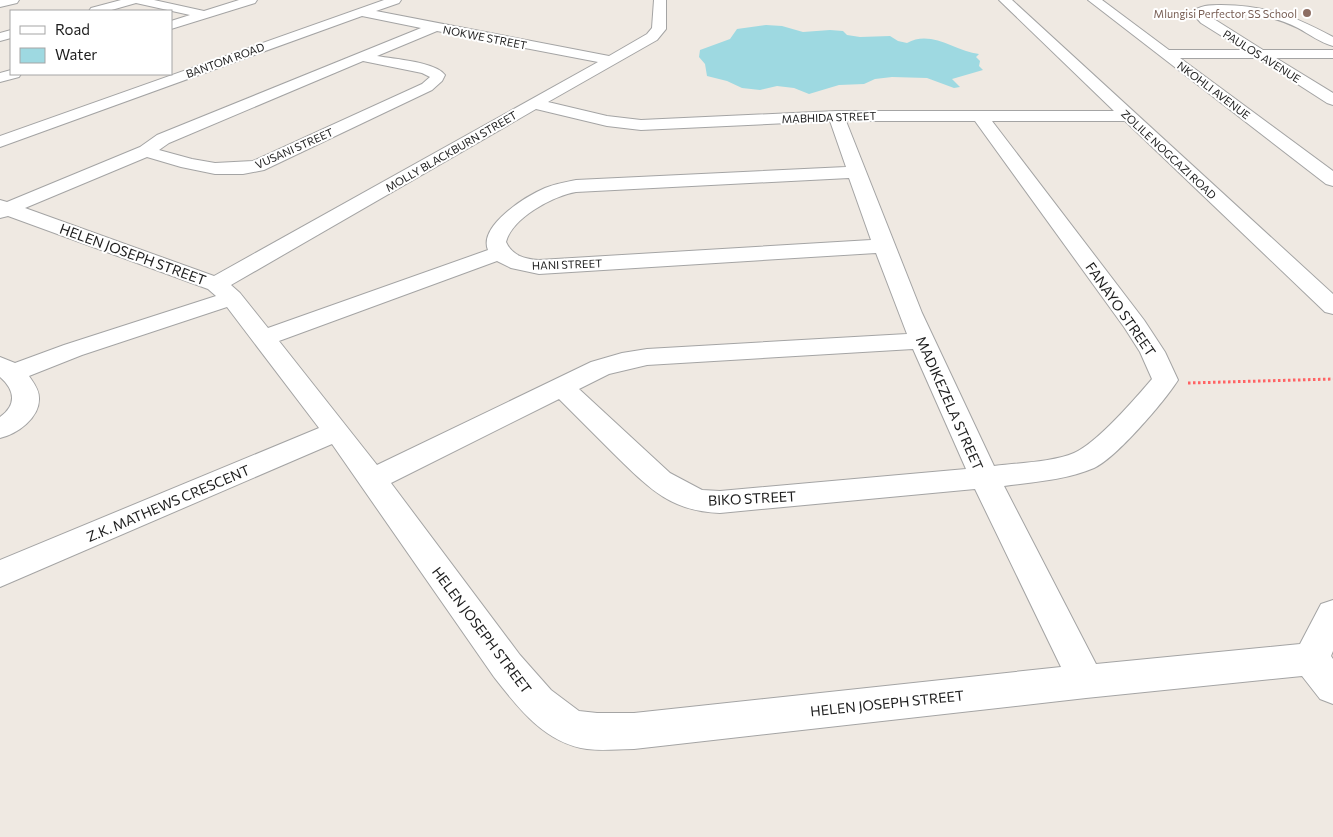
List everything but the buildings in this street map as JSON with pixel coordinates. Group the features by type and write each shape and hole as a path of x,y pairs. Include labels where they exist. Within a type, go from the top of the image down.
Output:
{"street":[{"path":"0,3 12,0"},
{"path":"99,10 136,0 203,15"},
{"path":"172,25 251,0"},
{"name":"BANTOM ROAD","path":"0,142 395,0"},
{"name":"MOLLY BLACKBURN STREET","path":"7,369 72,350 224,291 534,104 658,32 660,25 660,0"},
{"name":"ZOLILE NOGCAZI ROAD","path":"1005,0 1333,307"},
{"name":"NKOHLI AVENUE","path":"1094,0 1333,180"},
{"name":"PAULOS AVENUE","path":"1333,42 1276,13 1245,9 1204,10 1198,13 1199,16 1333,100"},
{"name":"NOKWE STREET","path":"360,12 434,28 610,60"},
{"path":"2,209 146,151 162,139 434,28"},
{"path":"1166,54 1333,54"},
{"name":"VUSANI STREET","path":"146,151 215,170 229,171 258,166 427,87 438,78 438,75 426,69 362,57"},
{"name":"MABHIDA STREET","path":"534,104 630,124 836,116 1127,116"},
{"name":"FANAYO STREET","path":"979,115 1149,346 1165,380"},
{"name":"MADIKEZELA STREET","path":"836,116 882,246 922,341 984,478 1086,681"},
{"path":"263,338 500,253 496,237 505,224 545,195 566,188 589,184 856,172"},
{"name":"HELEN JOSEPH STREET","path":"2,209 224,291 337,431 507,666 534,699 556,718 576,728 634,731 1086,681 1311,659"},
{"name":"HANI STREET","path":"500,253 508,259 525,265 555,266 882,246"},
{"path":"372,480 600,368 622,361 647,357 922,341"},
{"path":"0,429 18,417 28,396 21,382 7,369"},
{"path":"984,478 1065,467 1085,460 1118,433 1165,380"},
{"name":"BIKO STREET","path":"562,387 659,480 682,494 698,500 720,502 984,478"},
{"name":"Z.K. MATHEWS CRESCENT","path":"0,574 337,431"},
{"path":"1333,614 1311,659 1333,686"}],"path":[{"path":"1165,380 1188,383 1333,379"}],"water":[{"path":"766,25 782,26 803,32 830,30 843,31 847,35 860,37 890,36 898,41 907,43 925,38 979,54 976,57 980,61 979,66 983,70 952,79 960,87 954,88 927,78 892,77 875,79 864,84 839,85 809,94 794,88 777,86 760,90 742,88 727,81 707,76 705,64 699,57 700,50 730,39 737,29"}],"place":[{"name":"Mlungisi Perfector SS School","path":"1307,13"}]}
